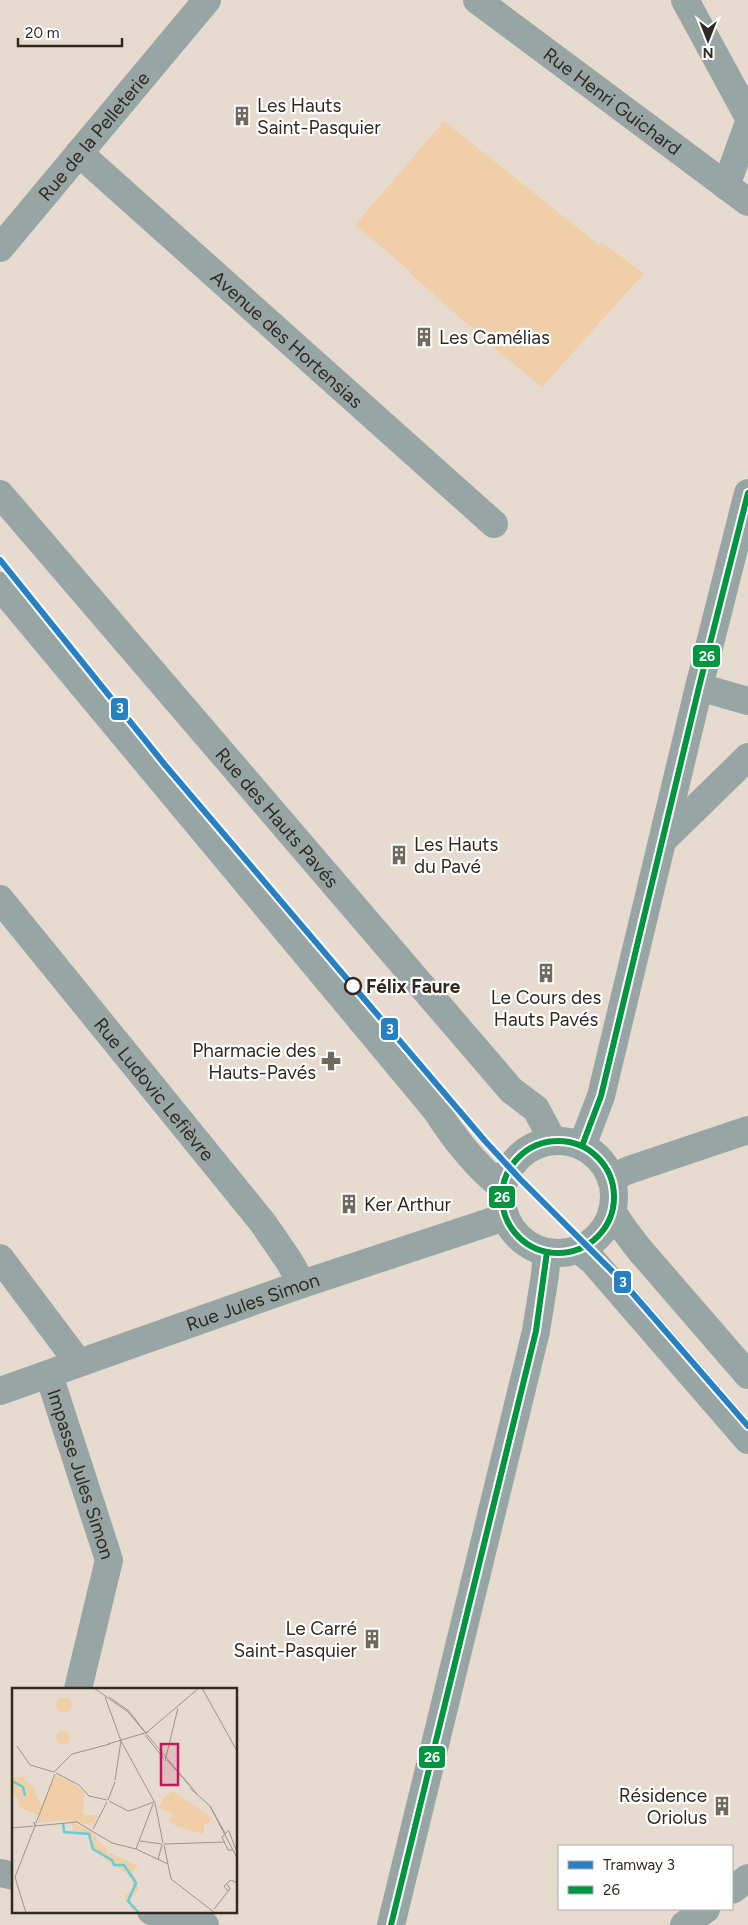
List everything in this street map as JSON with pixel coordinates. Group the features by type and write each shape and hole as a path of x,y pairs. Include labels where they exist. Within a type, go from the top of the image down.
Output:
{"street":[{"name":"Rue de la Pelleterie","path":"0,248 207,0"},
{"name":"Rue Henri Guichard","path":"477,0 748,202"},
{"path":"685,0 748,116"},
{"path":"726,186 748,125"},
{"name":"Avenue des Hortensias","path":"79,153 494,524"},
{"path":"582,1146 601,1096 699,686 748,493"},
{"name":"Rue des Hauts Pavés","path":"0,494 511,1090 536,1109 552,1141"},
{"path":"0,586 429,1103 466,1153 483,1172 502,1188"},
{"path":"699,686 748,701"},
{"path":"662,841 748,757"},
{"name":"Rue Ludovic Lefièvre","path":"0,899 263,1223 302,1284"},
{"path":"611,1178 629,1170 748,1130"},
{"path":"552,1141 582,1146 600,1159 611,1178 613,1189 612,1210 608,1223 599,1235 578,1249 568,1252 547,1252 526,1243 518,1236 505,1217 502,1203 502,1188 506,1174 520,1155 533,1146 552,1141"},
{"path":"612,1210 639,1249 748,1375"},
{"name":"Rue Jules Simon","path":"0,1391 302,1284 505,1217"},
{"path":"578,1249 592,1261 748,1440"},
{"path":"391,1925 536,1332 546,1275 547,1252"},
{"path":"0,1258 78,1362"},
{"name":"Impasse Jules Simon","path":"48,1375 109,1560 78,1688"},
{"path":"733,1889 748,1878"},
{"path":"684,1925 705,1910"},
{"path":"155,1912 205,1925"}],"shaded area":[{"path":"444,121 599,245 602,243 644,273 542,387 484,340 410,271 355,225"}],"tram line":[{"name":"3","path":"0,560 165,765 485,1141 520,1179 621,1280 748,1426"}],"transit line":[{"name":"26","path":"582,1146 601,1096 699,687 748,493"},
{"name":"26","path":"558,1141 579,1145 598,1157 610,1176 614,1197 610,1218 598,1237 579,1249 558,1253 537,1249 518,1237 506,1218 502,1197 506,1176 518,1157 537,1145 558,1141"},
{"name":"26","path":"391,1925 536,1331 547,1252"}],"place":[{"name":"Les Hauts Saint-Pasquier","path":"242,116"},
{"name":"Les Camélias","path":"424,337"},
{"name":"Les Hauts du Pavé","path":"399,855"},
{"name":"Le Cours des Hauts Pavés","path":"546,973"},
{"name":"Félix Faure","path":"353,986"},
{"name":"Pharmacie des Hauts-Pavés","path":"331,1061"},
{"name":"Ker Arthur","path":"349,1204"},
{"name":"Le Carré Saint-Pasquier","path":"372,1639"},
{"name":"Résidence Oriolus","path":"722,1806"}]}
